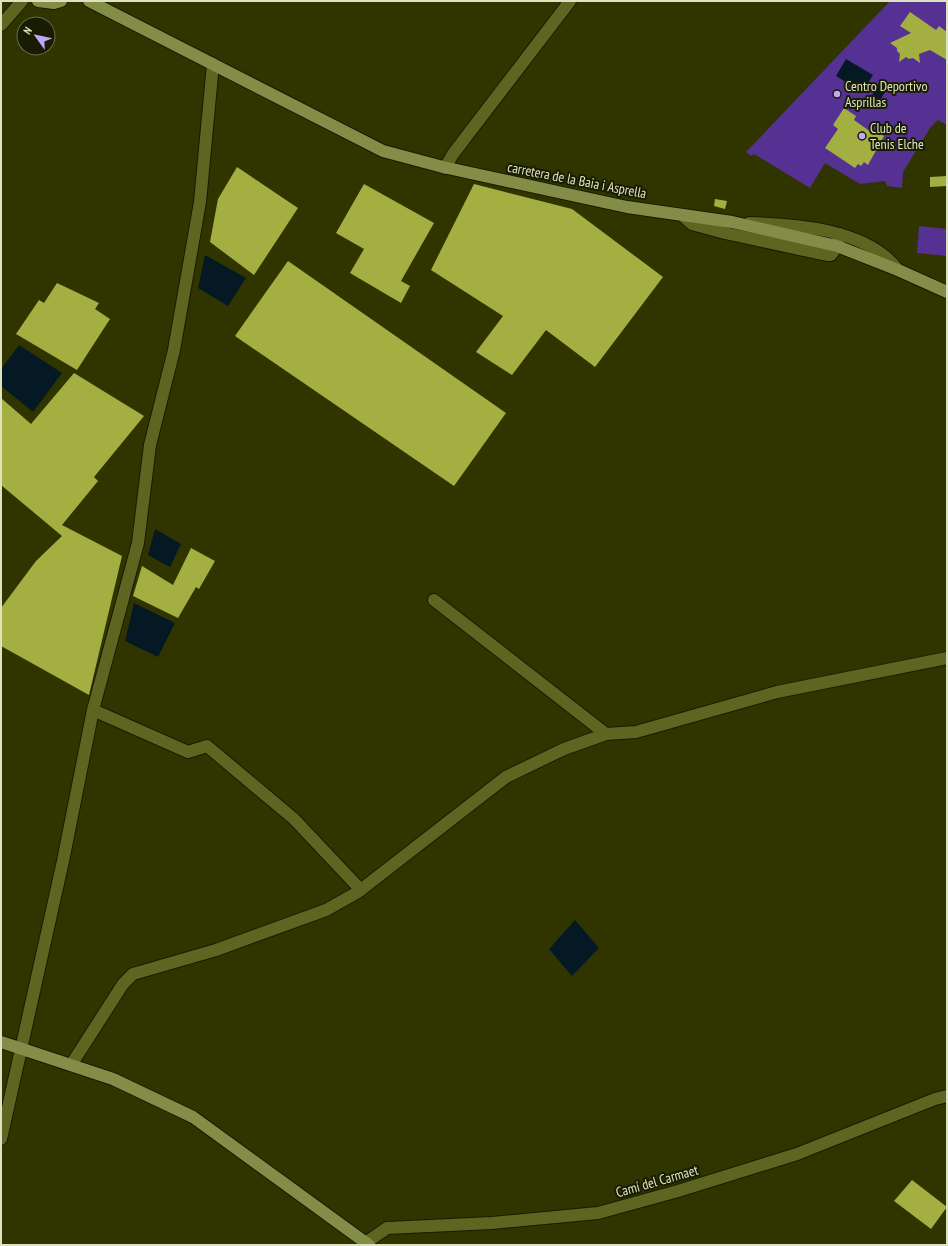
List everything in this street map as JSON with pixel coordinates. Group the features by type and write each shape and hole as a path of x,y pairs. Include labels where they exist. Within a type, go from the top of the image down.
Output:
{"main road":[{"path":"38,1 54,3 61,1"},
{"name":"carretera de la Baia i Asprella","path":"89,1 383,151 445,168 628,207 791,230 898,270 947,292"},
{"path":"1,1042 113,1079 193,1117 368,1244"}],"street":[{"path":"1,25 22,1"},
{"path":"445,168 453,154 570,1"},
{"path":"1,1139 62,868 93,710 138,543 150,445 174,350 200,202 213,64"},
{"path":"682,215 692,224 827,256 831,254 837,246 839,234"},
{"path":"791,248 791,230 839,234 881,253 898,270"},
{"path":"434,600 606,734"},
{"path":"71,1065 123,984 133,974 216,950 326,910 361,890 506,777 564,749 606,734 636,732 777,692 947,658"},
{"path":"93,710 188,752 207,746 294,819 361,890"},
{"name":"Camí del Carmaet","path":"368,1244 387,1228 485,1224 598,1213 678,1192 798,1154 860,1127 935,1099 947,1096"}],"shaded area":[{"name":"Centro Deportivo Asprillas","path":"890,1 947,1 947,125 938,120 930,128 903,172 902,188 887,186 885,181 860,184 825,163 810,188 754,154 751,156 746,152"},
{"path":"919,226 947,229 947,256 917,253"}],"water":[{"path":"846,59 873,75 862,92 836,76"},
{"path":"881,80 889,85 879,102 871,97"},
{"path":"205,255 246,278 228,306 198,288"},
{"path":"19,345 62,373 33,412 1,386 1,369"},
{"path":"155,529 181,544 170,567 148,555"},
{"path":"134,603 175,623 158,657 125,641"},
{"path":"575,920 599,948 572,976 549,949"}],"building":[{"path":"910,12 936,30 939,26 947,32 947,60 930,50 919,54 920,63 913,58 909,59 906,57 899,62 900,54 897,51 897,48 890,43 911,33 900,26"},
{"name":"Club de Tenis Elche","path":"844,108 856,116 854,120 871,132 873,129 884,136 868,165 864,162 861,166 858,164 855,168 825,148 838,129 833,125"},
{"path":"237,167 298,208 254,275 210,242 218,199"},
{"path":"947,176 947,186 930,187 930,177"},
{"path":"364,184 434,223 401,281 410,286 401,303 350,273 364,249 336,233"},
{"path":"474,184 572,209 663,277 595,367 546,330 512,375 476,352 503,316 431,270"},
{"path":"715,199 727,201 725,209 714,206"},
{"path":"288,261 506,413 454,486 235,336"},
{"path":"57,283 99,303 95,309 110,319 77,370 16,334 39,300 44,303"},
{"path":"74,373 144,416 94,477 98,481 62,525 122,556 89,695 1,646 1,608 36,561 62,536 1,485 1,398 31,424"},
{"path":"191,548 215,561 199,589 196,587 178,618 133,596 142,566 173,585"},
{"path":"912,1180 947,1207 931,1229 894,1201"}],"place":[{"name":"Centro Deportivo Asprillas","path":"837,94"},
{"name":"Club de Tenis Elche","path":"862,136"}]}
